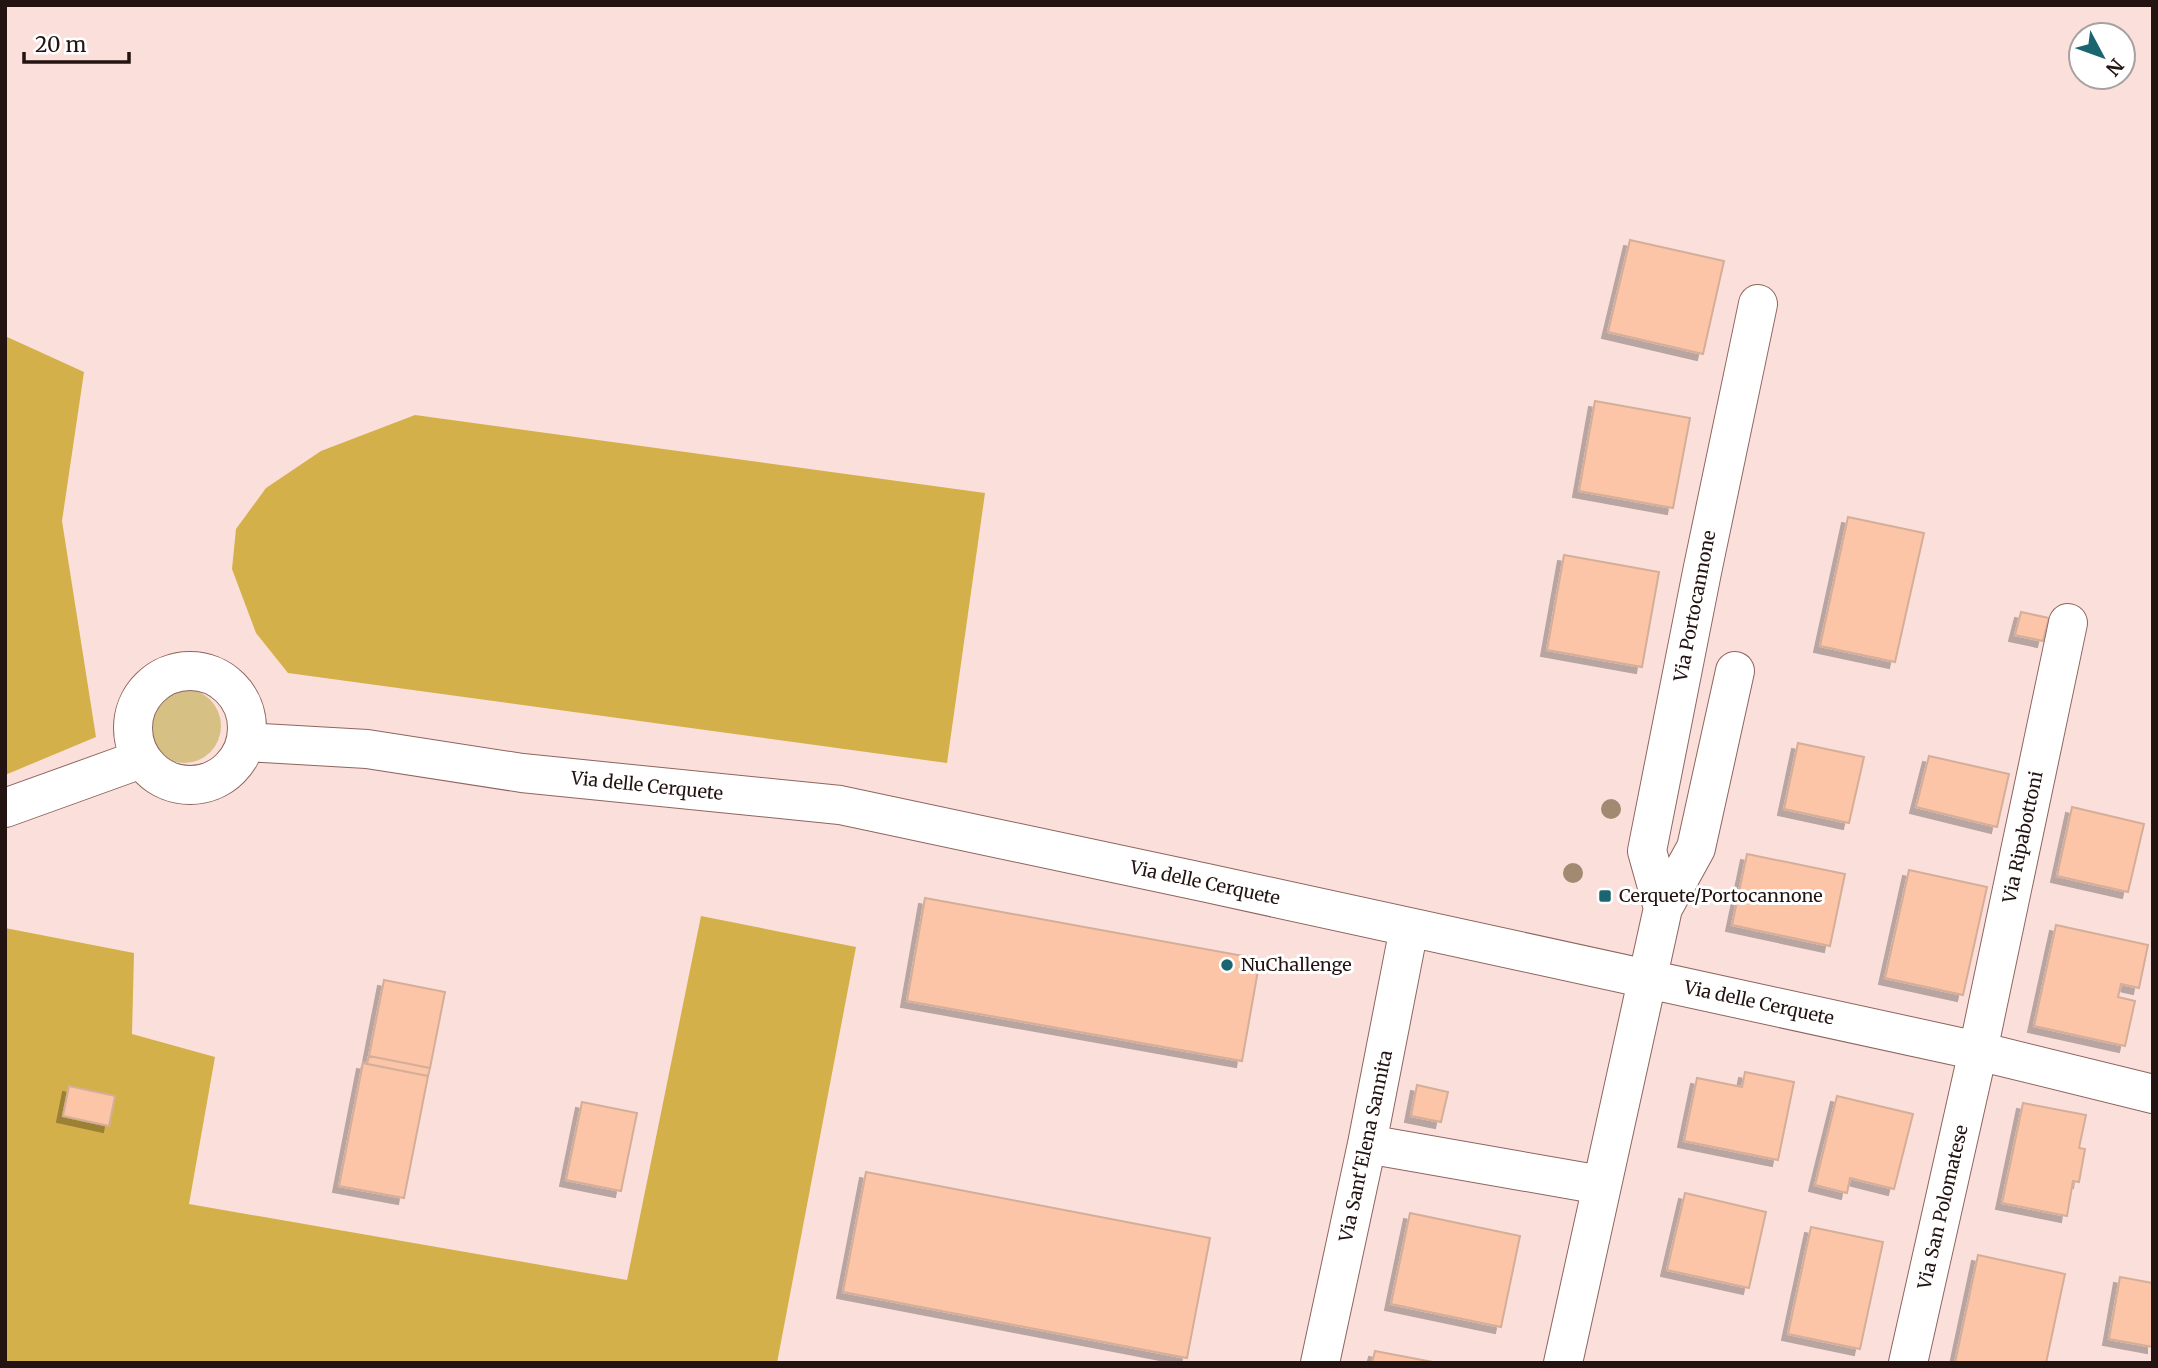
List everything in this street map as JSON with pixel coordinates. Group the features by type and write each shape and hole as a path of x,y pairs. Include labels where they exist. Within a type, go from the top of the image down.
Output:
{"street":[{"name":"Via Portocannone","path":"1663,908 1647,851 1758,304"},
{"name":"Via Ripabottoni","path":"1978,1051 2068,623"},
{"path":"180,671 203,672 224,681 239,698 247,719 246,742 237,762 220,778 199,786 176,785 156,775 141,759 132,738 133,715 143,694 159,679 180,671"},
{"name":"Via Portocannone","path":"1647,979 1663,908 1696,848 1735,671"},
{"name":"Via delle Cerquete","path":"246,742 367,750 522,774 840,806 1978,1051 2153,1094"},
{"path":"5,808 141,759"},
{"name":"Via Sant'Elena Sannita","path":"1320,1363 1367,1144 1409,928"},
{"path":"1563,1363 1647,979"},
{"name":"Via San Polomatese","path":"1908,1363 1978,1051"},
{"path":"1367,1144 1601,1185"}],"shaded area":[{"path":"5,336 84,372 62,521 96,737 5,775"},
{"path":"415,415 985,493 947,763 288,673 256,633 232,569 236,529 266,488 321,451"},
{"path":"184,689 198,692 210,700 218,712 221,726 218,740 210,752 198,760 184,763 170,760 158,752 150,740 147,726 150,712 158,700 170,692"},
{"path":"701,916 856,947 777,1363 5,1363 5,928 134,953 132,1034 215,1057 189,1204 627,1280"}],"building":[{"path":"1630,240 1724,261 1703,354 1608,332"},
{"path":"1595,401 1690,418 1673,508 1579,491"},
{"path":"1848,517 1924,533 1895,662 1820,646"},
{"path":"1564,555 1659,572 1642,667 1547,650"},
{"path":"2021,612 2049,618 2043,641 2015,635"},
{"path":"1798,743 1864,757 1849,823 1784,809"},
{"path":"1929,756 2009,774 1997,827 1916,807"},
{"path":"2072,807 2144,824 2128,892 2057,876"},
{"path":"1747,854 1845,874 1830,946 1732,925"},
{"path":"1909,870 1987,887 1963,995 1885,978"},
{"path":"925,898 1260,959 1242,1061 907,1001"},
{"path":"2056,925 2148,945 2139,988 2121,984 2118,997 2135,1001 2125,1046 2034,1026"},
{"path":"384,980 445,992 430,1068 369,1056"},
{"path":"369,1056 430,1068 428,1076 367,1064"},
{"path":"363,1063 428,1076 404,1198 339,1186"},
{"path":"1745,1072 1794,1082 1778,1160 1684,1141 1697,1078 1742,1087"},
{"path":"1417,1085 1448,1092 1441,1122 1411,1116"},
{"path":"69,1086 115,1096 109,1126 63,1116"},
{"path":"1837,1096 1913,1114 1894,1189 1850,1178 1847,1193 1815,1185"},
{"path":"582,1102 637,1113 621,1191 566,1180"},
{"path":"2023,1103 2086,1115 2079,1148 2085,1149 2079,1182 2073,1181 2067,1216 2002,1203"},
{"path":"866,1172 1210,1238 1187,1358 843,1292"},
{"path":"1685,1193 1766,1212 1749,1288 1667,1270"},
{"path":"1410,1213 1520,1236 1501,1327 1391,1304"},
{"path":"1811,1227 1883,1242 1860,1349 1788,1334"},
{"path":"1978,1255 2065,1274 2046,1363 1955,1363"},
{"path":"2120,1277 2153,1283 2153,1347 2109,1339"},
{"path":"1375,1351 1438,1363 1372,1363"}],"place":[{"name":"Cerquete/Portocannone","path":"1605,896"},
{"name":"NuChallenge","path":"1227,965"}]}
